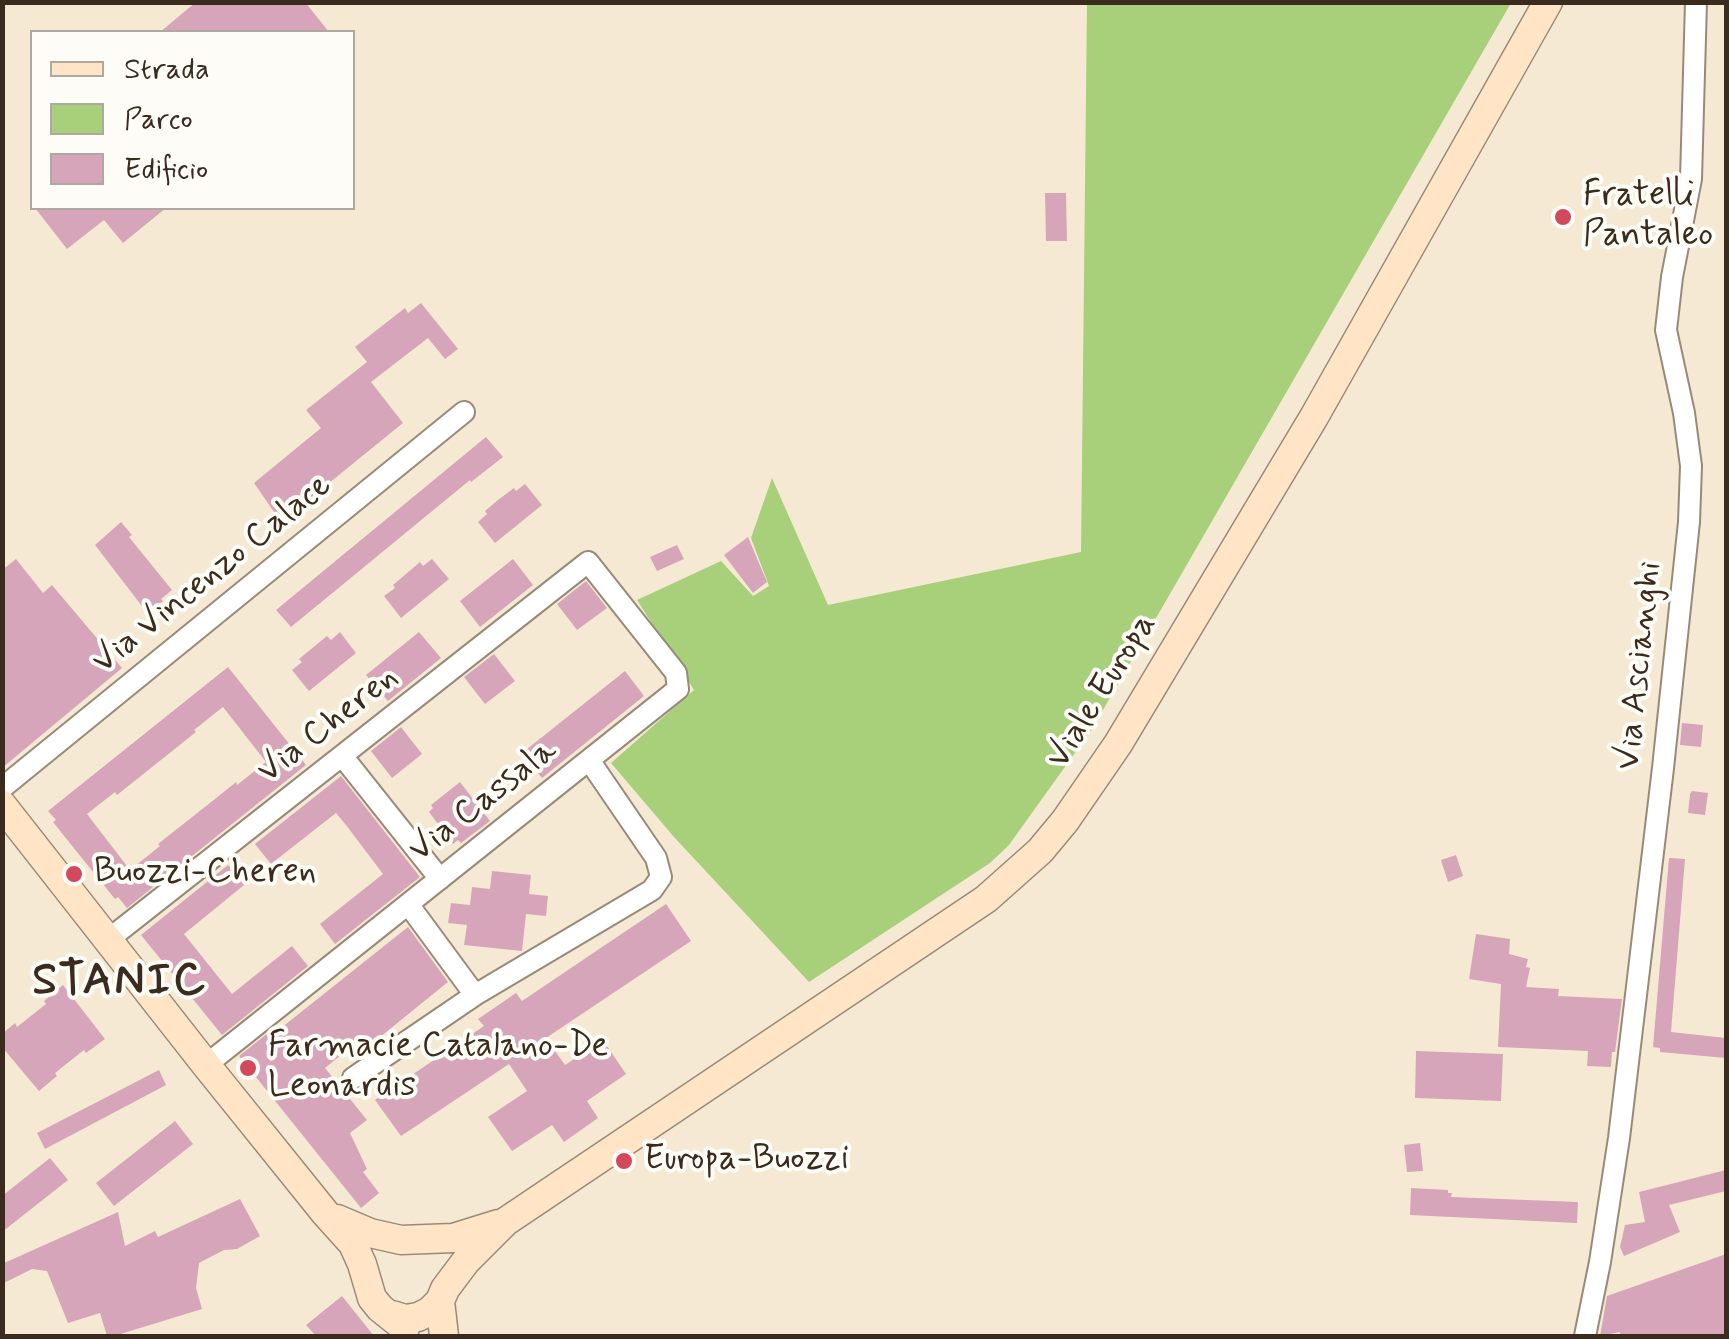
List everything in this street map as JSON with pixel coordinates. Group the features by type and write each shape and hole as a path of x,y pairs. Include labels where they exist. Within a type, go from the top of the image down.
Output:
{"main road":[{"name":"Viale Europa","path":"505,1222 986,899 1010,881 1065,822 1118,744 1294,450 1548,2"},
{"path":"2,806 352,1244 372,1298 413,1336"},
{"path":"326,1214 370,1233 426,1244 435,1252 446,1275 442,1295 444,1336"},
{"path":"368,1285 372,1260 389,1243 453,1238 505,1222"},
{"path":"392,1316 418,1317 430,1310 466,1261 505,1222"}],"street":[{"name":"Via Ascianghi","path":"1584,1336 1619,1138 1689,522 1691,466 1666,330 1691,179 1696,2"},
{"name":"Via Vincenzo Calace","path":"2,788 464,412"},
{"name":"Via Cheren","path":"109,938 588,562"},
{"name":"Via Cassala","path":"206,1065 678,690 676,674 588,562"},
{"path":"343,757 440,879"},
{"path":"354,1078 475,996 652,890 660,877 656,858 589,760"},
{"path":"408,904 475,996"}],"green space":[{"path":"1087,3 1511,3 1092,729 1009,845 990,863 809,982 611,763 694,690 637,600 721,561 753,596 769,586 751,538 772,478 828,605 1081,552"}],"building":[{"path":"196,2 305,2 327,30 162,30"},
{"path":"1045,193 1066,193 1067,241 1046,241"},
{"path":"37,210 164,210 123,243 104,220 67,249"},
{"path":"421,303 458,349 445,359 428,338 371,382 403,423 281,522 254,483 321,428 306,410 367,362 355,347 405,308 408,313"},
{"path":"486,437 503,457 291,627 276,610"},
{"path":"525,484 542,505 495,543 478,522 498,500"},
{"path":"121,522 172,590 148,614 95,545"},
{"path":"748,537 767,582 753,593 724,555"},
{"path":"677,545 684,559 657,571 650,557"},
{"path":"16,559 43,593 52,585 122,668 2,768 2,570"},
{"path":"432,559 449,579 401,618 384,596 420,562 423,566"},
{"path":"513,559 533,585 480,627 460,601"},
{"path":"586,581 607,608 577,630 557,604"},
{"path":"340,632 356,653 309,691 292,670 302,662 299,659 327,636 331,640"},
{"path":"419,632 441,658 388,701 366,675"},
{"path":"494,654 515,681 485,704 464,677"},
{"path":"228,667 306,765 127,908 118,897 115,899 48,811","holes":["223,707 266,762 130,870 87,814 115,792 117,795"]},
{"path":"625,671 644,696 542,778 522,753"},
{"path":"1682,723 1703,725 1701,747 1680,745"},
{"path":"401,727 422,754 392,778 371,751"},
{"path":"341,776 420,877 335,944 320,924 383,874 346,825 336,813 271,864 255,844"},
{"path":"460,782 490,821 461,843 458,840 453,844 429,812 431,805"},
{"path":"1692,791 1708,793 1705,815 1688,813"},
{"path":"1456,855 1463,876 1448,882 1441,860"},
{"path":"1669,858 1685,859 1671,1032 1726,1038 1726,1058 1660,1052 1660,1048 1653,1047"},
{"path":"228,865 244,885 184,934 232,994 292,946 308,966 222,1035 141,935"},
{"path":"492,871 531,875 529,894 548,896 546,916 526,914 522,951 464,945 467,925 448,923 451,903 470,905 472,887 490,889"},
{"path":"666,904 691,941 546,1038 565,1065 603,1040 626,1074 587,1101 598,1118 564,1142 552,1125 512,1151 488,1117 527,1091 509,1064 401,1136 375,1100 484,1026 478,1019 516,993 522,1001"},
{"path":"408,927 448,982 364,1050 357,1042 325,1068 367,1120 350,1133 367,1169 363,1172 379,1193 361,1208 239,1056 278,1025 281,1028"},
{"path":"1476,934 1510,939 1509,954 1528,959 1526,987 1559,989 1558,996 1622,999 1611,1067 1587,1066 1588,1051 1498,1047 1501,984 1469,979"},
{"path":"63,985 105,1039 86,1053 84,1050 39,1091 2,1047 2,1034 46,1004 44,1001"},
{"path":"1416,1051 1503,1054 1501,1101 1415,1098"},
{"path":"159,1070 166,1085 45,1149 37,1133"},
{"path":"175,1121 193,1144 114,1206 96,1183"},
{"path":"1420,1143 1423,1171 1407,1172 1404,1145"},
{"path":"50,1158 68,1180 2,1232 2,1196"},
{"path":"1726,1170 1726,1191 1669,1205 1680,1232 1624,1256 1620,1247 1625,1225 1645,1222 1639,1192"},
{"path":"1411,1188 1448,1190 1451,1197 1578,1202 1577,1223 1410,1215"},
{"path":"240,1199 260,1236 199,1263 196,1288 202,1309 107,1336 100,1313 68,1323 47,1271 32,1269 2,1284 2,1264 118,1212 125,1246 155,1231 158,1237"},
{"path":"1726,1254 1726,1336 1620,1336 1620,1332 1600,1336 1607,1296"},
{"path":"342,1296 374,1336 316,1336 306,1325"}],"place":[{"name":"Fratelli Pantaleo","path":"1563,217"},
{"name":"Buozzi-Cheren","path":"74,874"},
{"name":"Farmacie Catalano-De Leonardis","path":"248,1068"},
{"name":"Europa-Buozzi","path":"624,1161"}],"district":[{"name":"STANIC","path":"120,984"}]}
